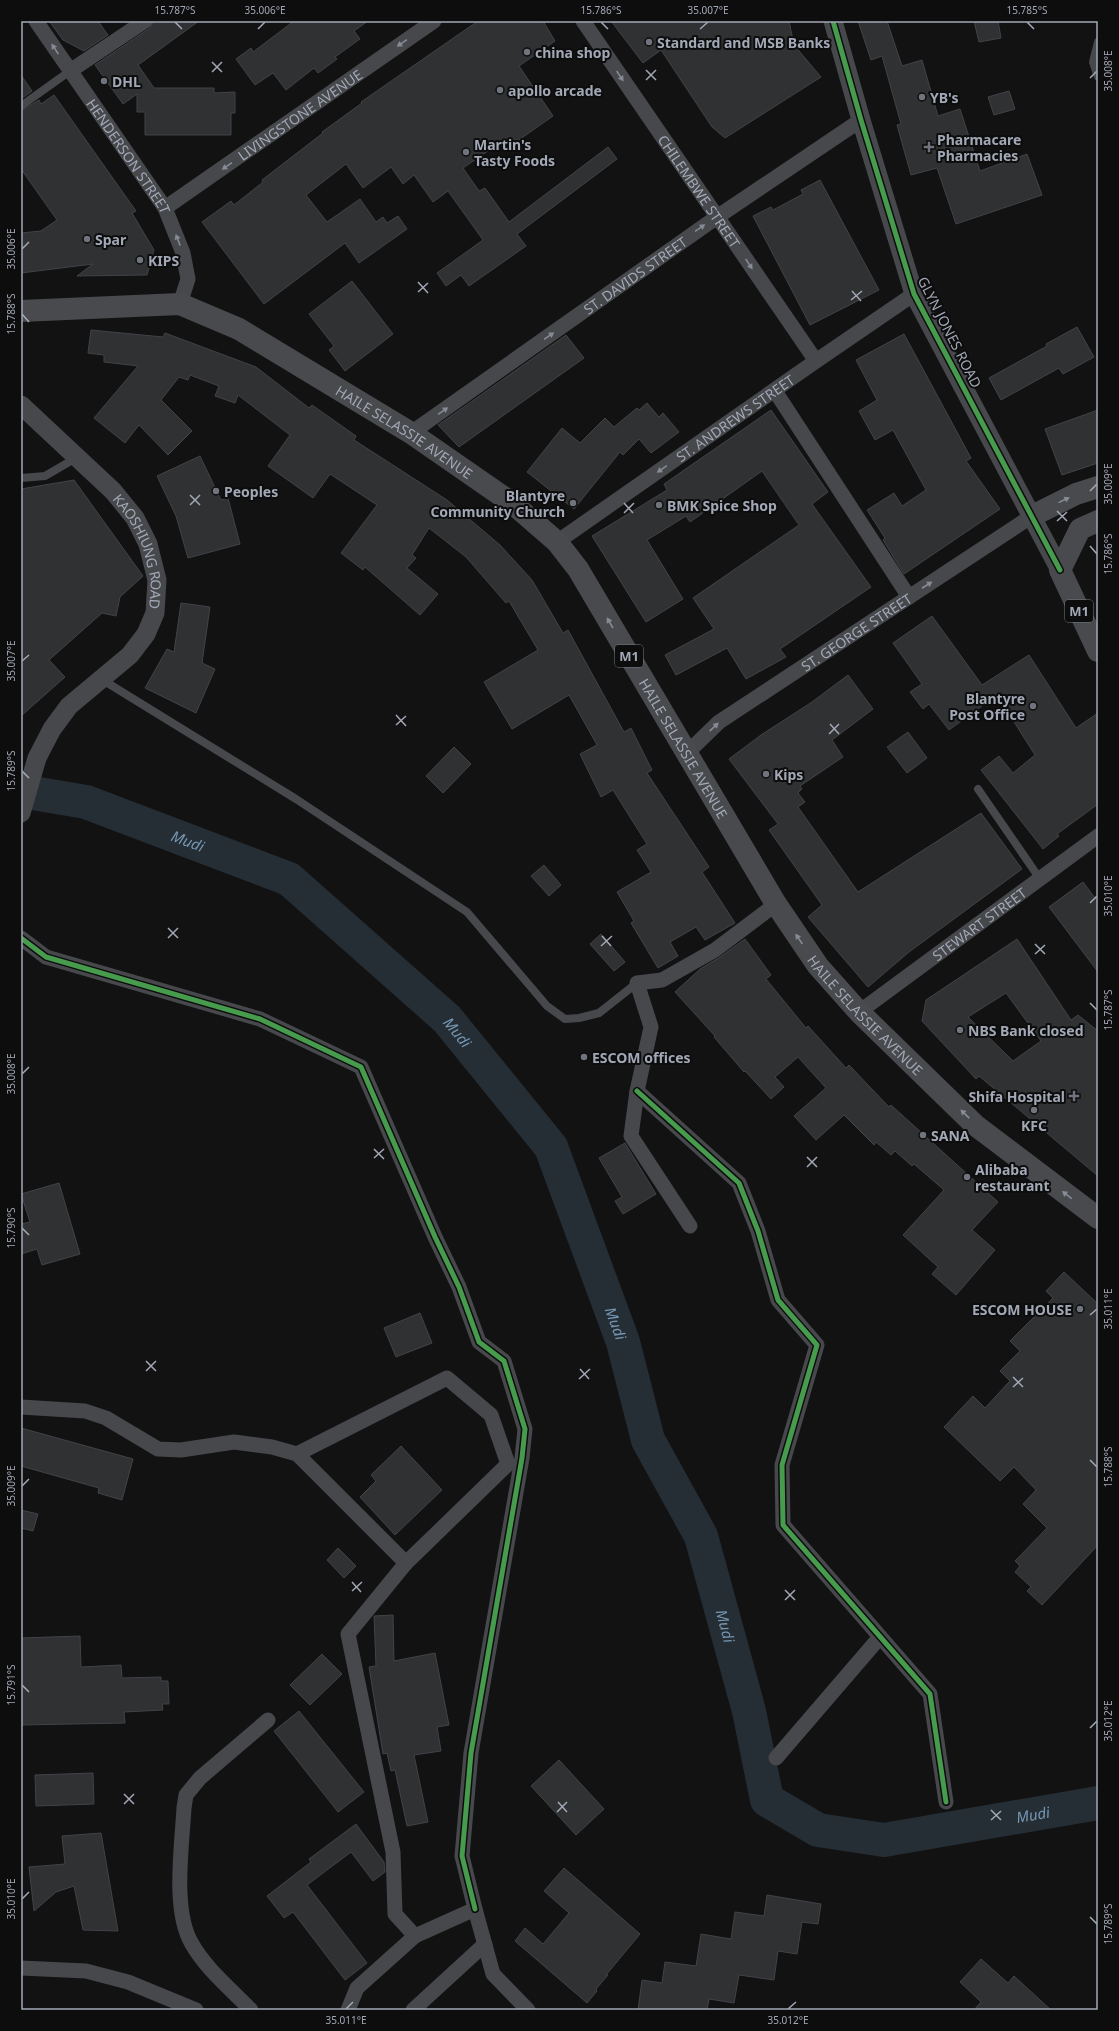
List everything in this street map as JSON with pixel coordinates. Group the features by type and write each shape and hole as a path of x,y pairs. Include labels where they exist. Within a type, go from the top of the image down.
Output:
{"highway":[{"name":"HAILE SELASSIE AVENUE","path":"24,314 180,304 239,329 411,433 512,503 558,542 578,569 776,904 818,966 859,1012 975,1124 1098,1218"},
{"path":"1032,516 1076,494 1098,486"},
{"path":"1060,570 1080,529 1098,521"},
{"name":"M1","path":"1060,570 1098,651"}],"street":[{"name":"HENDERSON STREET","path":"36,21 165,208 183,253 188,279 180,304"},
{"path":"70,71 145,21"},
{"name":"LIVINGSTONE AVENUE","path":"165,208 434,21"},
{"name":"CHILEMBWE STREET","path":"583,21 816,361"},
{"name":"GLYN JONES ROAD","path":"833,21 861,120 914,294 1060,570"},
{"name":"ST. DAVIDS STREET","path":"411,433 717,217 861,120"},
{"name":"ST. ANDREWS STREET","path":"558,542 914,294"},
{"path":"775,391 909,597"},
{"name":"KAOSHIUNG ROAD","path":"21,405 113,491 135,518 148,544 157,580 155,613 146,634 130,655 69,706 52,729 37,758 21,813"},
{"name":"ST. GEORGE STREET","path":"686,754 719,722 1032,516"},
{"name":"STEWART STREET","path":"859,1012 1098,836"},
{"path":"690,1226 631,1136 637,1091 651,1027 637,982 662,980 715,950 776,904"},
{"path":"21,938 46,957 260,1019 361,1068 435,1237 459,1287 479,1342 504,1361 525,1429 522,1458 471,1753 462,1856 493,1974 528,2010"},
{"path":"637,1091 739,1183 758,1231 778,1300 817,1345 782,1465 783,1525 930,1694 946,1802"},
{"path":"297,1454 447,1378 491,1415 508,1464 406,1563 348,1634 393,1852 395,1914 415,1936"},
{"path":"21,1407 85,1411 106,1418 158,1449 181,1450 234,1442 272,1447 297,1454 406,1563"},
{"path":"776,1758 880,1637"},
{"path":"251,2010 207,1964 192,1945 184,1928 180,1894 184,1808 186,1795 200,1778 268,1720"},
{"path":"348,2010 357,1988 415,1936 475,1908"},
{"path":"413,2010 485,1944"},
{"path":"21,1968 86,1971 128,1982 196,2010"}],"lane":[{"path":"1098,42 1093,62 1098,77"},
{"path":"21,106 70,71"},
{"path":"21,478 44,476 76,458"},
{"path":"101,679 296,799 467,912 547,1006 565,1019 579,1018 598,1013 637,982"},
{"path":"978,789 1040,879"}],"building":[{"path":"49,21 98,21 108,35 84,51 63,40"},
{"path":"154,21 199,21 138,65 154,88 214,88 214,93 235,92 235,113 231,113 231,135 145,135 145,112 137,112 137,94 123,104 95,65 150,28"},
{"path":"294,21 368,21 354,31 360,39 335,57 337,59 318,73 314,68 286,90 273,73 255,85 236,59 251,48 253,52"},
{"path":"478,21 543,21 555,41 519,66 553,116 506,149 501,142 463,168 479,191 485,188 509,222 608,147 617,159 517,234 526,246 469,286 461,275 446,286 437,273 483,240 448,191 433,202 414,175 403,184 391,167 363,188 346,164 306,195 327,222 360,199 376,222 383,217 387,223 398,216 407,229 359,263 345,243 264,304 202,222 231,201 234,205 263,182 262,180 323,133 322,132 362,103 361,102"},
{"path":"611,21 789,21 794,45 821,77 725,138 712,127 661,50 643,63"},
{"path":"858,21 887,21 902,66 922,60 938,116 960,109 980,171 1027,154 1042,195 956,224 937,168 911,175 897,125 901,124 882,56 871,60"},
{"path":"974,21 998,21 1001,38 979,42"},
{"path":"21,75 32,91 21,99"},
{"path":"1009,91 1015,109 994,115 988,97"},
{"path":"54,95 136,211 132,213 154,250 147,275 77,276 93,264 21,273 21,233 41,231 57,220 21,169 21,111 39,100 41,104"},
{"path":"820,180 879,290 810,325 753,216 771,207 773,210 803,194 801,190"},
{"path":"352,281 393,334 345,371 329,350 334,346 309,314"},
{"path":"1077,327 1094,357 1063,374 1059,368 1001,400 989,378 1047,346 1046,344"},
{"path":"91,330 163,337 165,333 256,367 309,408 312,405 356,436 354,440 447,500 500,545 532,580 563,633 568,630 624,732 631,728 652,770 647,773 709,867 702,872 735,923 705,940 696,927 670,942 678,956 658,968 631,923 634,921 617,892 651,872 637,850 647,844 613,790 601,797 580,754 597,745 569,695 512,729 484,682 538,650 509,601 506,603 466,557 429,528 412,555 416,558 407,568 438,594 420,615 365,567 363,570 341,553 377,505 330,474 313,498 268,466 290,435 238,395 235,403 215,396 219,386 190,375 188,380 179,377 161,400 192,431 168,455 139,425 125,443 94,418 138,366 104,362 104,355 88,353"},
{"path":"904,334 971,458 966,461 1000,509 904,574 883,540 885,538 867,510 894,493 902,506 926,490 893,430 875,440 859,411 877,400 856,360"},
{"path":"566,335 584,358 459,447 438,425"},
{"path":"647,403 659,417 663,413 679,432 651,453 639,439 623,455 620,452 574,509 527,472 562,428 580,443 605,418 614,427 637,408 639,410"},
{"path":"771,410 828,492 812,504 871,587 780,649 786,657 746,679 727,648 676,675 665,655 714,629 693,598 799,525 762,471 690,522 686,516 647,540 683,599 646,622 592,536 667,490 664,484"},
{"path":"1098,410 1098,463 1062,475 1045,429"},
{"path":"200,456 221,500 228,498 240,544 188,558 176,516 157,476"},
{"path":"74,480 143,576 120,597 116,616 102,613 49,660 65,677 21,716 21,489"},
{"path":"181,603 210,607 202,663 215,669 196,713 145,688 167,649 174,652"},
{"path":"932,616 982,685 1029,655 1076,728 1098,713 1098,804 1057,834 1059,836 1043,849 981,770 999,756 1013,773 1035,755 997,695 949,730 929,704 923,709 910,692 922,684 893,643"},
{"path":"848,675 873,709 832,740 843,757 800,786 802,789 798,793 805,802 798,807 858,892 981,813 1022,869 909,952 868,987 808,917 822,905 769,830 778,824 729,759 761,735 812,702"},
{"path":"908,732 927,758 907,773 887,747"},
{"path":"454,747 471,764 443,793 426,776"},
{"path":"544,865 561,885 549,896 531,876"},
{"path":"1083,882 1098,902 1098,972 1049,907"},
{"path":"601,934 625,962 614,971 590,944"},
{"path":"745,939 771,975 766,979 806,1028 808,1026 846,1068 849,1065 889,1107 891,1105 998,1202 972,1230 995,1250 956,1295 932,1274 938,1267 903,1235 944,1190 914,1164 912,1166 895,1151 891,1155 876,1142 874,1145 844,1115 816,1140 794,1116 826,1088 798,1057 775,1077 784,1087 771,1099 745,1071 744,1072 714,1037 715,1036 675,992 700,969"},
{"path":"1017,939 1071,1020 1078,1015 1098,1031 1098,1176 979,1076 976,1079 922,1021 926,1000","holes":["1006,993 1041,1041 1013,1061 968,1017"]},
{"path":"625,1143 656,1194 623,1214 615,1201 622,1197 599,1158"},
{"path":"59,1183 80,1254 42,1265 37,1249 21,1254 21,1224 30,1222 21,1194"},
{"path":"1064,1272 1098,1304 1098,1545 1042,1605 1027,1591 1031,1587 1015,1572 1020,1566 1015,1561 1047,1528 1023,1504 1036,1490 1014,1467 1000,1481 944,1427 973,1396 985,1408 1010,1381 1000,1371 1020,1351 1010,1341 1053,1298 1046,1291"},
{"path":"420,1313 432,1343 396,1357 384,1328"},
{"path":"21,1428 133,1459 122,1500 98,1493 99,1488 21,1466"},
{"path":"401,1446 442,1490 395,1535 360,1497 376,1481 371,1475"},
{"path":"21,1510 38,1514 33,1531 21,1528"},
{"path":"338,1548 356,1566 344,1578 327,1560"},
{"path":"393,1615 394,1661 435,1653 449,1725 437,1727 441,1751 414,1755 428,1822 407,1826 395,1770 391,1771 387,1753 383,1754 369,1667 376,1666 374,1616"},
{"path":"80,1636 81,1667 121,1665 122,1678 161,1677 161,1681 168,1681 169,1704 162,1704 163,1710 124,1712 125,1723 21,1725 21,1638"},
{"path":"322,1654 342,1674 310,1705 290,1685"},
{"path":"299,1711 364,1792 338,1812 274,1731"},
{"path":"559,1760 604,1809 576,1835 531,1786"},
{"path":"93,1773 94,1804 36,1806 35,1775"},
{"path":"356,1824 384,1862 385,1872 373,1881 351,1852 307,1885 367,1963 345,1980 293,1912 284,1918 267,1896 311,1862 309,1859"},
{"path":"101,1833 118,1931 83,1930 74,1886 56,1892 34,1911 29,1867 65,1864 62,1836"},
{"path":"564,1868 640,1934 606,1975 608,1975 587,2003 515,1941 525,1928 543,1944 569,1913 544,1891"},
{"path":"767,1895 821,1904 818,1924 802,1922 797,1954 778,1951 774,1980 739,1975 734,2003 709,1999 707,2010 638,2010 642,1980 662,1983 665,1962 696,1966 701,1934 731,1939 735,1912 764,1916"},
{"path":"981,1959 1008,1983 1014,1976 1051,2010 974,2010 981,2002 960,1982"}],"waterway":[{"name":"Mudi","path":"21,791 86,802 289,879 447,1019 551,1147 623,1342 648,1440 701,1536 749,1711 767,1800 818,1830 884,1840 1098,1803"}],"cycle path":[{"path":"833,21 861,120 914,294 1060,570"},
{"path":"21,938 46,957 260,1019 361,1067 435,1237 459,1287 479,1342 504,1361 525,1429 522,1458 471,1753 462,1856 475,1909"},
{"path":"637,1091 739,1183 758,1231 778,1300 817,1345 782,1465 783,1525 930,1694 946,1802"}],"place":[{"name":"Standard and MSB Banks","path":"649,42"},
{"name":"china shop","path":"527,52"},
{"name":"DHL","path":"104,81"},
{"name":"apollo arcade","path":"500,90"},
{"name":"YB's","path":"922,97"},
{"name":"Pharmacare Pharmacies","path":"929,147"},
{"name":"Martin's Tasty Foods","path":"466,152"},
{"name":"Spar","path":"87,239"},
{"name":"KIPS","path":"140,260"},
{"name":"Peoples","path":"216,491"},
{"name":"Blantyre Community Church","path":"573,503"},
{"name":"BMK Spice Shop","path":"659,505"},
{"name":"Blantyre Post Office","path":"1033,706"},
{"name":"Kips","path":"766,774"},
{"name":"NBS Bank closed","path":"960,1030"},
{"name":"ESCOM offices","path":"584,1057"},
{"name":"Shifa Hospital","path":"1074,1096"},
{"name":"KFC","path":"1034,1110"},
{"name":"SANA","path":"923,1135"},
{"name":"Alibaba restaurant","path":"967,1177"},
{"name":"ESCOM HOUSE","path":"1080,1309"}]}
